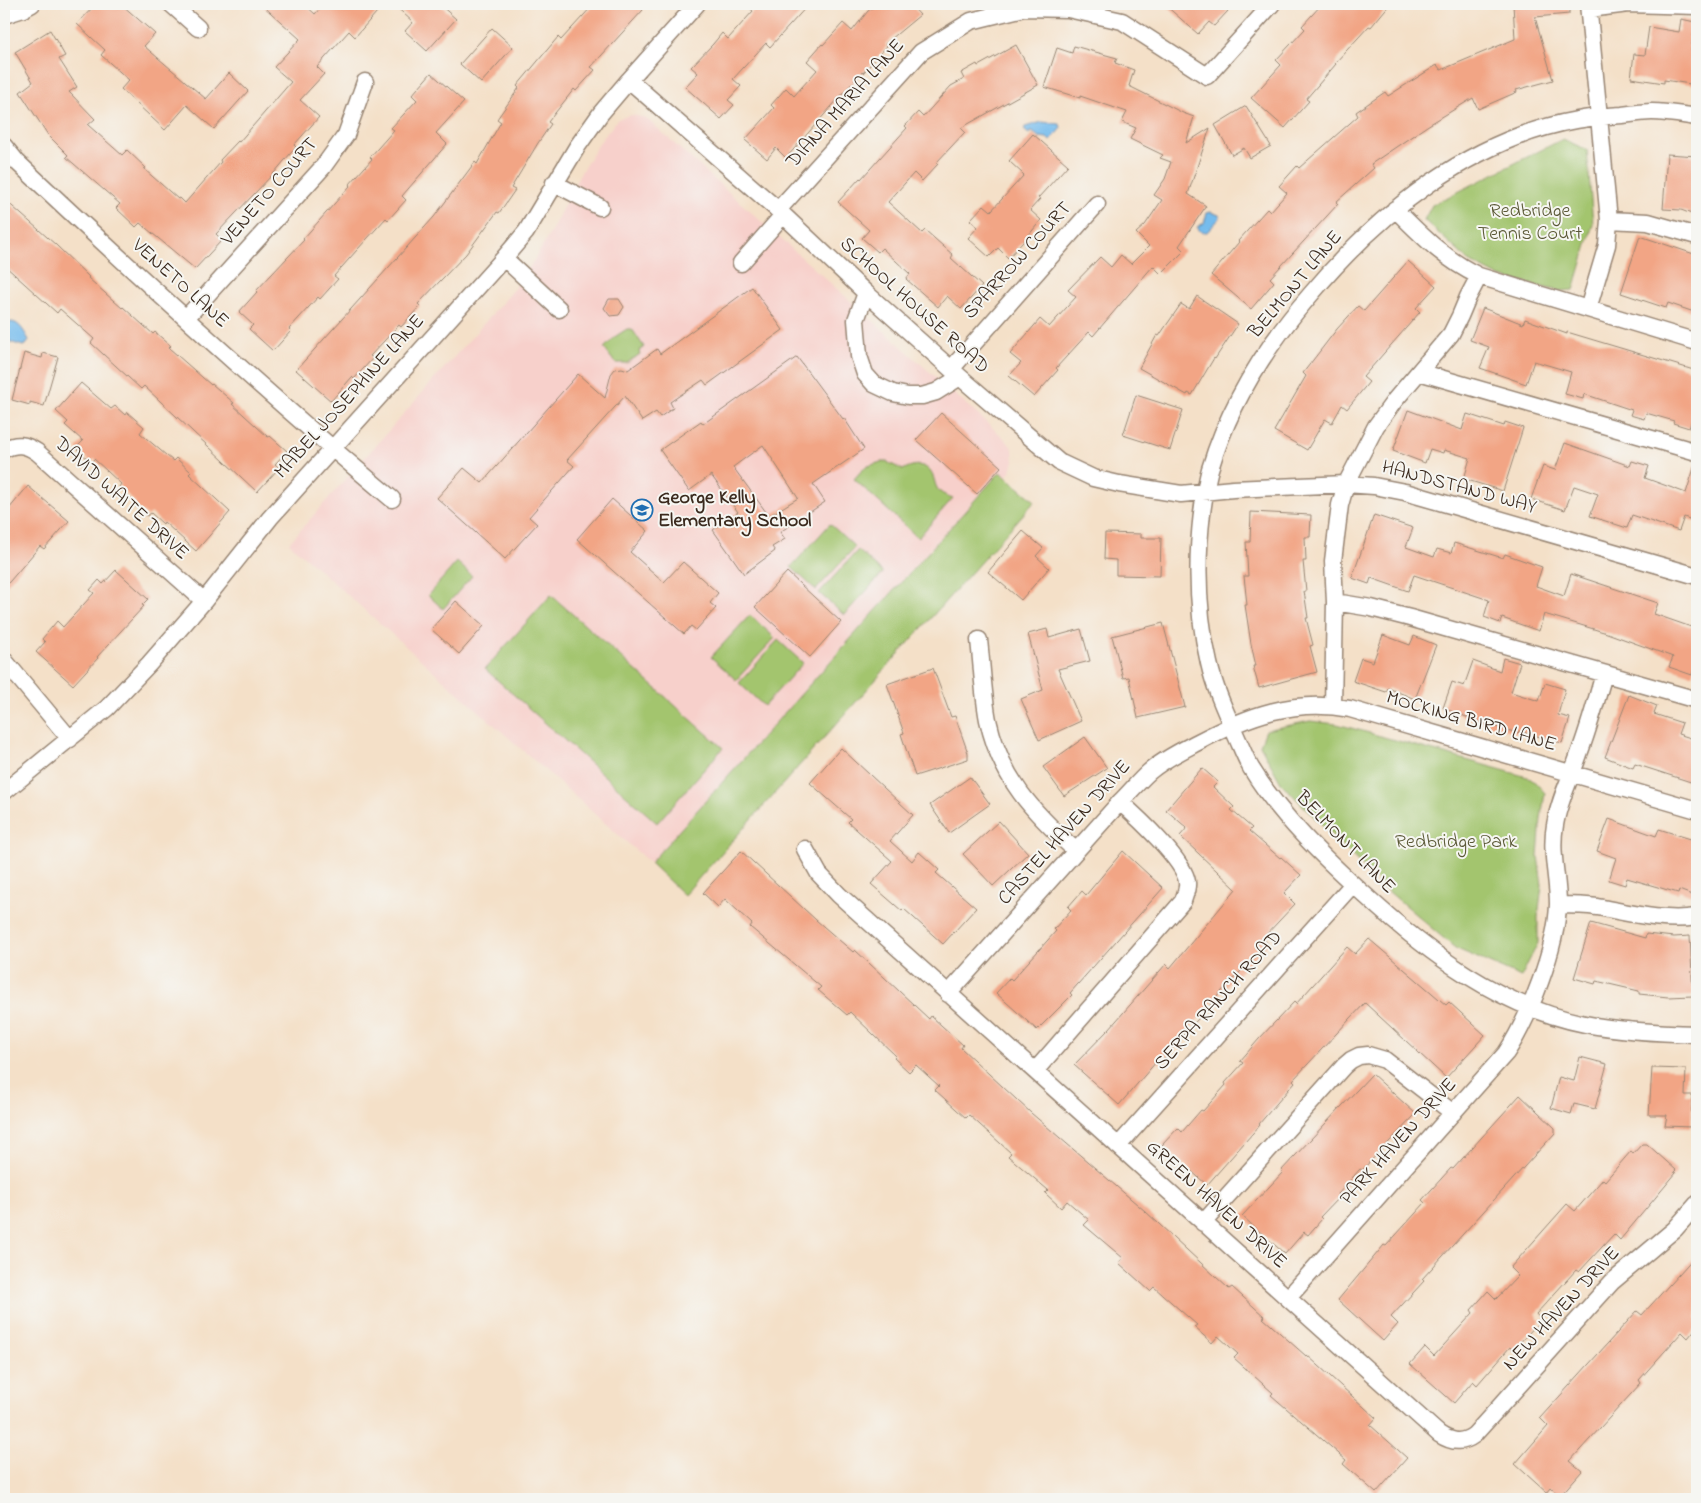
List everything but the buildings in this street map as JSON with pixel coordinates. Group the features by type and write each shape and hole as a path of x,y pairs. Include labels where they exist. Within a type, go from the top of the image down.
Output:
{"street":[{"path":"4,15 32,4"},
{"path":"171,4 198,28"},
{"name":"MABEL JOSEPHINE LANE","path":"4,792 101,713 149,664 204,601 270,518 526,232 554,183 601,114 697,4"},
{"path":"1588,309 1606,245 1610,220 1589,6 1628,4 1697,6"},
{"name":"DIANA MARIA LANE","path":"781,213 921,52 971,20 1024,8 1068,9 1122,21 1207,76 1267,10"},
{"name":"SCHOOL HOUSE ROAD","path":"629,80 781,213 866,293 956,373 1059,462 1094,478 1145,489 1181,494 1205,493"},
{"name":"VENETO COURT","path":"186,318 323,166 346,135 365,82"},
{"name":"BELMONT LANE","path":"1697,117 1654,112 1599,117 1577,120 1520,136 1486,151 1444,174 1417,192 1371,230 1327,274 1283,327 1250,375 1223,433 1210,470 1205,493 1198,554 1197,585 1209,664 1222,704 1250,766 1281,810 1314,847 1399,926 1436,954 1484,986 1529,1006 1585,1024 1645,1033 1697,1034"},
{"name":"VENETO LANE","path":"4,146 17,162 112,252 333,449 392,499"},
{"path":"554,183 600,207"},
{"name":"SPARROW COURT","path":"866,293 856,320 858,356 865,374 874,384 893,393 922,396 936,392 956,373 1097,204"},
{"path":"1395,209 1436,250 1460,267 1479,276 1697,342"},
{"path":"741,263 781,213"},
{"path":"1610,220 1648,222 1697,236"},
{"path":"504,258 559,309"},
{"path":"1333,706 1335,602 1333,561 1340,505 1346,484 1376,426 1394,400 1451,334 1479,276"},
{"path":"1419,372 1697,452"},
{"name":"DAVID WAITE DRIVE","path":"4,449 12,445 21,444 37,452 204,601"},
{"name":"HANDSTAND WAY","path":"1205,493 1233,489 1346,484 1374,486 1405,492 1697,576"},
{"path":"1335,602 1410,618 1697,700"},
{"path":"979,640 988,720 999,755 1012,781 1028,804 1046,824 1076,851"},
{"path":"4,660 70,739"},
{"path":"1529,1006 1548,957 1555,930 1558,905 1552,846 1555,824 1562,794 1579,754 1604,674"},
{"name":"MOCKING BIRD LANE","path":"1231,725 1252,716 1298,706 1333,706 1350,709 1697,810"},
{"name":"CASTEL HAVEN DRIVE","path":"948,994 1120,802 1150,772 1164,761 1231,725"},
{"path":"1034,1071 1183,901 1187,882 1182,867 1146,825 1120,802"},
{"name":"GREEN HAVEN DRIVE","path":"805,849 820,874 839,895 948,994 1439,1434 1448,1440 1458,1442"},
{"name":"SERPA RANCH ROAD","path":"1118,1146 1353,884"},
{"path":"1558,905 1596,907 1648,917 1697,917"},
{"name":"PARK HAVEN DRIVE","path":"1288,1298 1506,1053 1516,1038 1529,1006"},
{"path":"1203,1223 1344,1066 1359,1056 1368,1055 1385,1060 1453,1113"},
{"name":"NEW HAVEN DRIVE","path":"1458,1442 1467,1440 1474,1435 1612,1282 1675,1229 1697,1204"}],"shaded area":[{"name":"George Kelly Elementary School","path":"631,115 648,120 1006,440 1013,449 1014,461 1006,477 999,472 650,863 289,543 511,293 528,270 548,237 580,174 599,143 618,119"}],"green space":[{"name":"Redbridge Tennis Court","path":"1563,139 1587,150 1593,224 1574,290 1559,291 1500,277 1469,261 1424,220 1432,205"},
{"path":"627,329 632,329 644,347 639,351 640,354 627,363 615,363 604,348 616,336"},
{"path":"887,462 903,470 916,465 924,467 933,476 939,491 953,498 918,538 854,479 865,467"},
{"path":"1000,472 1035,501 684,895 650,863"},
{"path":"830,524 855,547 816,590 791,567"},
{"path":"858,550 883,573 844,615 819,593"},
{"path":"457,562 472,576 443,609 428,595"},
{"path":"551,595 723,748 657,823 485,669"},
{"path":"750,615 775,638 736,680 711,657"},
{"path":"778,640 803,663 764,706 739,683"},
{"name":"Redbridge Park","path":"1310,721 1337,724 1531,778 1545,793 1538,856 1542,885 1538,917 1538,943 1521,977 1455,948 1381,885 1281,783 1260,745 1266,730"}],"water":[{"path":"1042,122 1060,124 1061,128 1050,141 1047,138 1039,137 1031,131 1029,134 1024,130 1025,127"},
{"path":"1211,212 1219,215 1220,218 1207,232 1201,232 1197,227 1204,223 1207,213"},
{"path":"12,322 20,326 24,331 29,340 27,344 23,346 10,342 7,329 8,323"}],"place":[{"name":"George Kelly Elementary School","path":"642,510"}]}
